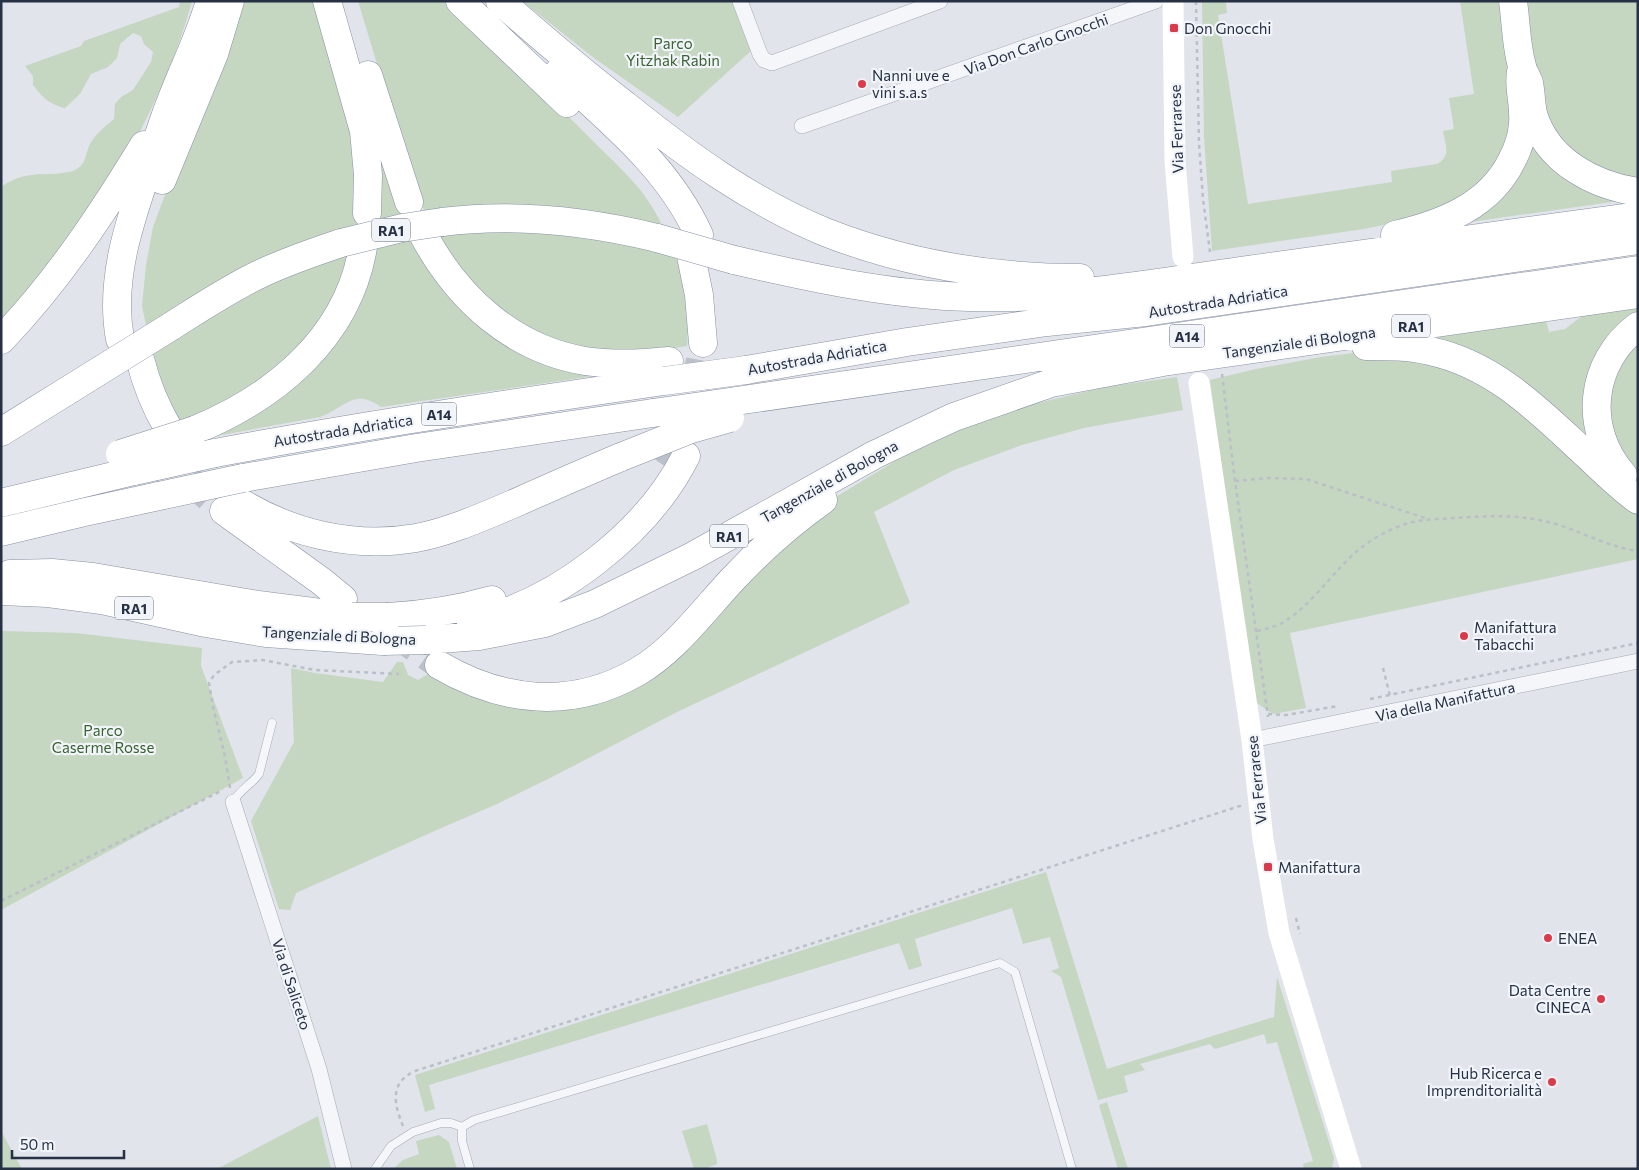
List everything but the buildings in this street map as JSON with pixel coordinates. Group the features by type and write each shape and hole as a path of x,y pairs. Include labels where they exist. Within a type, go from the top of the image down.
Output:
{"highway":[{"path":"210,1 203,24 170,104 136,204 123,254 117,299 127,336 141,240 154,201 214,54 230,1"},
{"path":"327,1 364,131 368,168 367,213"},
{"path":"346,1 379,113 410,202"},
{"path":"460,1 647,181 663,202 678,234"},
{"path":"481,1 645,155 670,184 682,201 678,234"},
{"path":"500,1 547,43 663,136 716,174 775,208 825,231 886,252 944,266 998,274 1049,278 1102,278 1176,270 1197,272 1295,251 1387,237 1449,218 1472,206 1485,196 1508,169 1519,144 1524,117 1520,82 1522,67"},
{"path":"1513,1 1522,67 1527,79 1536,121 1544,136 1557,152 1578,171 1618,189 1638,192"},
{"path":"1,340 66,264 108,204 170,104"},
{"name":"RA1","path":"1,432 170,327 262,273 294,259 352,245 402,228 433,229 468,218 536,219 678,234 711,262 790,273 872,288 968,297 1005,298 1057,296 1221,266 1638,216"},
{"path":"433,229 436,257 464,294 505,329 528,342 556,354 585,361 666,371"},
{"name":"Autostrada Adriatica","path":"1,503 127,463 215,453 666,371 907,342 1047,322 1146,312 1638,240"},
{"path":"1,493 127,463 172,431 221,419 245,406 273,387 303,362 324,338 340,313 356,276 352,245"},
{"path":"711,262 700,295 711,344"},
{"name":"Autostrada Adriatica","path":"1,532 159,496 232,494 416,448 653,413 733,409 890,379 1638,270"},
{"name":"Tangenziale di Bologna","path":"396,633 479,636 545,623 595,604 693,556 883,451 954,417 1051,383 1185,359 1638,294"},
{"path":"1638,326 1620,342 1605,366 1596,404 1598,422 1605,448 1619,471 1638,490"},
{"path":"1185,359 1266,356 1366,346 1404,347 1448,355 1480,368 1504,383 1638,500"},
{"path":"133,363 152,395 159,412 172,431"},
{"path":"439,665 481,686 509,694 535,697 562,697 613,684 638,672 657,658 701,616 733,579 788,526 834,492 898,455 1020,394"},
{"path":"232,494 253,510 311,533 340,539 387,541 417,538 444,531 483,517 691,429 733,409"},
{"path":"1,574 52,573 93,577 347,618 396,633 419,616 460,609 503,597 544,577 572,560 615,525 674,461"},
{"path":"232,494 321,581 347,618"},
{"name":"Tangenziale di Bologna","path":"1,590 48,593 102,600 206,623 266,633 347,618"}],"main road":[{"name":"Via Ferrarese","path":"1174,1 1175,161 1183,257"},
{"name":"Via Ferrarese","path":"1199,383 1261,738 1259,802 1263,839 1279,933 1351,1169"}],"street":[{"path":"740,1 760,54 764,60 772,63 940,1"},
{"name":"Via Don Carlo Gnocchi","path":"802,126 1156,1"},
{"name":"Via della Manifattura","path":"1261,738 1638,661"},
{"name":"Via di Saliceto","path":"233,802 319,1069 344,1169"}],"lane":[{"path":"233,802 237,794 259,774 272,723"},
{"path":"375,1169 391,1146 407,1135 441,1122 462,1127 474,1120 1000,963 1015,972 1072,1169"},
{"path":"462,1127 462,1141 470,1169"}],"path":[{"name":"Via Ferrarese","path":"1196,1 1199,143 1203,198 1221,266"},
{"path":"1222,374 1268,714 1261,738"},
{"path":"1235,481 1269,478 1306,479 1429,519"},
{"path":"1257,631 1272,628 1294,615 1363,546 1408,523 1429,519 1508,515 1549,522 1624,549 1638,551"},
{"path":"1364,700 1638,643"},
{"path":"233,802 209,683 214,675 232,662 263,660 315,670 399,674"},
{"path":"1384,668 1394,711"},
{"path":"1268,714 1286,715 1338,706"},
{"path":"1,901 229,786"},
{"path":"407,1135 400,1119 395,1096 401,1081 415,1071 1215,813 1244,804 1259,802"},
{"path":"1295,910 1300,934"}],"green space":[{"path":"180,1 192,1 186,23 152,108 131,148 120,168 1,329 1,187 13,180 26,176 67,172 79,168 84,162 92,140 114,119 115,104 121,97 133,90 151,62 153,52 144,44 141,36 133,33 120,44 117,58 108,67 91,74 80,94 65,108 51,103 40,93 33,85 33,76 25,66 81,46 84,41 179,7"},
{"path":"237,1 317,1 352,118 357,220 351,256 321,323 297,354 253,391 180,423 170,406 160,381 151,349 142,306 146,265 153,227"},
{"path":"358,1 446,1 560,108 622,170 646,197 662,225 675,255 687,300 687,346 654,351 608,353 553,342 485,301 431,229 409,170"},
{"name":"Parco Yitzhak Rabin","path":"522,1 734,1 752,50 678,117 594,58"},
{"path":"1202,1 1226,1 1227,13 1218,15 1248,204 1392,182 1391,171 1437,164 1442,161 1446,153 1443,131 1454,129 1449,98 1474,94 1460,1 1504,1 1518,107 1493,176 1447,205 1398,222 1364,229 1212,251 1204,137"},
{"path":"1522,1 1638,1 1638,184 1597,173 1546,126"},
{"path":"369,122 437,271 600,375 381,407 372,401 356,399 320,417 205,438 362,288"},
{"path":"1528,141 1626,200 1463,223"},
{"path":"1638,308 1638,317 1630,323 1593,441 1425,338 1546,321 1549,332 1565,329 1582,316"},
{"path":"1638,335 1638,485 1627,474 1602,409 1627,345"},
{"path":"1354,353 1389,354 1470,371 1638,505 1638,559 1290,633 1306,708 1273,714 1254,701 1210,380 1256,369"},
{"path":"1177,377 1183,410 1084,428 1022,445 954,470 874,512 910,603 679,711 497,804 296,893 290,910 279,909 251,821 294,742 291,668 383,682 397,662 403,662 408,675 418,680 430,673 455,686 615,690 831,500 900,458 973,424 1021,407 1105,387"},
{"name":"Parco Caserme Rosse","path":"1,631 76,633 202,648 201,666 243,778 1,910"},
{"path":"1046,872 1107,1069 1274,1017 1277,977 1334,1158 1332,1169 1304,1169 1303,1164 1313,1161 1277,1042 1267,1044 1264,1034 1215,1049 1210,1044 1140,1064 1145,1070 1124,1076 1128,1092 1098,1100 1061,977 1051,971 1059,968 1050,937 1023,944 1012,908 915,939 922,966 909,970 899,943 429,1085 435,1109 425,1112 415,1075"},
{"path":"1107,1102 1128,1169 1118,1169 1099,1105"},
{"path":"318,1116 331,1169 217,1169"},
{"path":"707,1124 717,1164 705,1169 694,1169 682,1131"},
{"path":"1,1131 22,1169 1,1169"},
{"path":"439,1135 449,1142 457,1169 393,1169 403,1160 419,1154 416,1141"}],"tunnel":[{"path":"663,465 678,437 689,407 703,343"},
{"path":"162,446 174,462 217,505"},
{"path":"392,632 439,665"}],"place":[{"name":"Don Gnocchi","path":"1174,28"},
{"name":"Nanni uve e vini s.a.s","path":"862,84"},
{"name":"Manifattura Tabacchi","path":"1464,636"},
{"name":"Manifattura","path":"1268,867"},
{"name":"ENEA","path":"1548,938"},
{"name":"Data Centre CINECA","path":"1601,999"},
{"name":"Hub Ricerca e Imprenditorialità","path":"1552,1082"}]}
